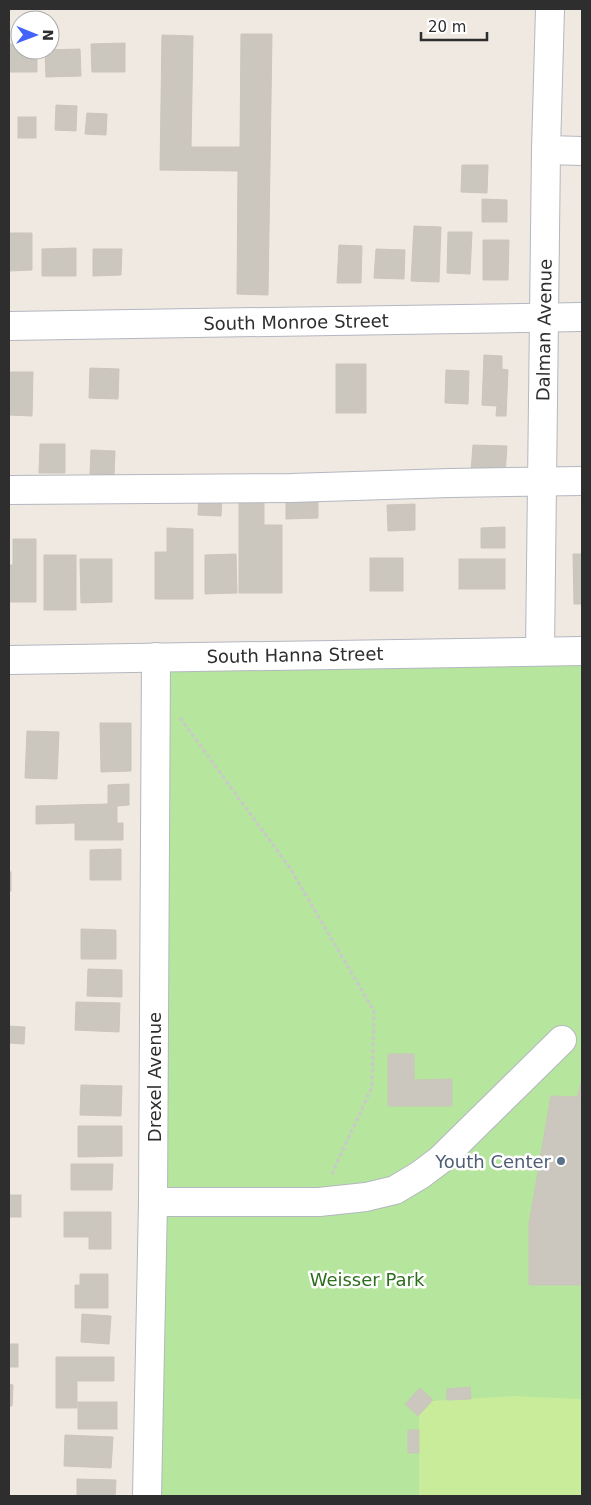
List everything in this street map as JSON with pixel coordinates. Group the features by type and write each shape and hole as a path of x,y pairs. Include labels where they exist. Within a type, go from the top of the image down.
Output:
{"street":[{"name":"Dalman Avenue","path":"540,652 546,150 550,9"},
{"path":"546,150 582,151"},
{"name":"South Monroe Street","path":"9,326 582,317"},
{"path":"9,490 291,488 582,481"},
{"name":"South Hanna Street","path":"9,660 582,650"},
{"name":"Drexel Avenue","path":"147,1496 153,1202 156,657"},
{"path":"153,1202 319,1202 366,1197 395,1190 440,1160 562,1040"}],"path":[{"path":"176,712 290,868 374,1011 372,1088 319,1202"}],"green space":[{"name":"Weisser Park","path":"582,651 582,1496 147,1496 156,657"},
{"path":"512,1396 582,1399 582,1496 419,1496 419,1415 432,1401"}],"building":[{"path":"241,34 272,34 268,295 237,294 238,171 160,170 162,35 193,36 191,147 240,147"},
{"path":"125,43 125,72 92,72 91,44"},
{"path":"9,44 10,60 37,60 37,72 9,72"},
{"path":"80,49 81,76 46,77 45,60 60,60 60,50"},
{"path":"56,105 77,106 76,131 55,130"},
{"path":"87,113 107,114 106,135 85,134"},
{"path":"18,117 36,117 36,138 18,138"},
{"path":"462,165 488,165 487,193 461,192"},
{"path":"482,199 507,200 507,222 482,222"},
{"path":"414,226 441,227 439,282 411,281"},
{"path":"448,232 472,232 470,274 447,273"},
{"path":"9,233 32,233 32,270 9,271"},
{"path":"483,240 509,240 508,280 483,280"},
{"path":"339,245 362,246 361,283 337,283"},
{"path":"76,248 76,276 42,276 42,249"},
{"path":"93,249 122,249 121,275 93,276"},
{"path":"376,249 405,250 404,279 374,278"},
{"path":"484,355 502,356 502,369 508,370 506,416 496,416 497,406 482,405"},
{"path":"336,364 366,364 366,413 336,413"},
{"path":"90,368 119,369 118,399 89,398"},
{"path":"446,370 469,371 468,404 445,403"},
{"path":"9,372 33,372 32,416 9,415"},
{"path":"40,444 65,444 65,473 39,473"},
{"path":"473,445 507,446 505,474 471,472"},
{"path":"91,450 115,451 114,475 90,474"},
{"path":"199,492 222,493 221,516 198,515"},
{"path":"286,493 318,493 318,518 286,519"},
{"path":"239,502 264,502 264,525 282,525 282,593 239,593"},
{"path":"415,504 415,530 388,531 387,505"},
{"path":"505,527 505,548 481,548 481,528"},
{"path":"167,528 193,529 193,599 155,599 155,552 167,552"},
{"path":"13,539 36,539 36,602 9,602 9,565 13,565"},
{"path":"236,554 237,593 205,594 205,555"},
{"path":"573,554 582,554 582,604 574,604"},
{"path":"44,555 76,555 76,610 44,610"},
{"path":"370,558 403,558 403,591 370,591"},
{"path":"80,559 112,559 112,602 81,603"},
{"path":"459,559 505,559 505,589 459,589"},
{"path":"100,723 131,723 131,771 101,772"},
{"path":"27,731 59,732 57,779 25,778"},
{"path":"129,784 129,805 117,806 117,823 123,823 123,840 75,840 75,823 36,824 36,806 108,804 108,785"},
{"path":"121,849 121,880 90,880 90,850"},
{"path":"9,872 11,872 11,891 9,891"},
{"path":"81,929 116,930 116,959 81,959"},
{"path":"88,969 122,970 122,997 87,996"},
{"path":"76,1002 120,1003 119,1032 75,1030"},
{"path":"9,1026 25,1027 24,1044 9,1043"},
{"path":"388,1054 414,1054 414,1080 452,1079 452,1106 388,1106"},
{"path":"582,1080 582,1097 578,1097 578,1094"},
{"path":"81,1085 122,1086 121,1116 80,1115"},
{"name":"Youth Center","path":"551,1096 582,1097 582,1285 529,1285 529,1224"},
{"path":"78,1126 122,1126 122,1156 78,1157"},
{"path":"71,1164 113,1164 112,1190 71,1190"},
{"path":"9,1195 21,1195 21,1217 9,1217"},
{"path":"64,1212 111,1212 111,1249 89,1249 89,1237 64,1237"},
{"path":"80,1274 108,1274 108,1308 75,1308 75,1285 80,1285"},
{"path":"82,1314 111,1316 109,1344 81,1342"},
{"path":"9,1344 18,1344 18,1367 9,1367"},
{"path":"56,1357 114,1357 114,1381 77,1381 77,1408 56,1408"},
{"path":"9,1384 13,1385 12,1406 9,1406"},
{"path":"470,1387 471,1399 447,1400 447,1389"},
{"path":"420,1388 433,1400 418,1416 405,1404"},
{"path":"78,1402 117,1402 117,1429 78,1429"},
{"path":"408,1430 419,1430 419,1453 408,1453"},
{"path":"65,1435 113,1437 111,1468 64,1466"},
{"path":"77,1479 116,1480 115,1496 77,1496"}],"place":[{"name":"Youth Center","path":"561,1161"}]}
